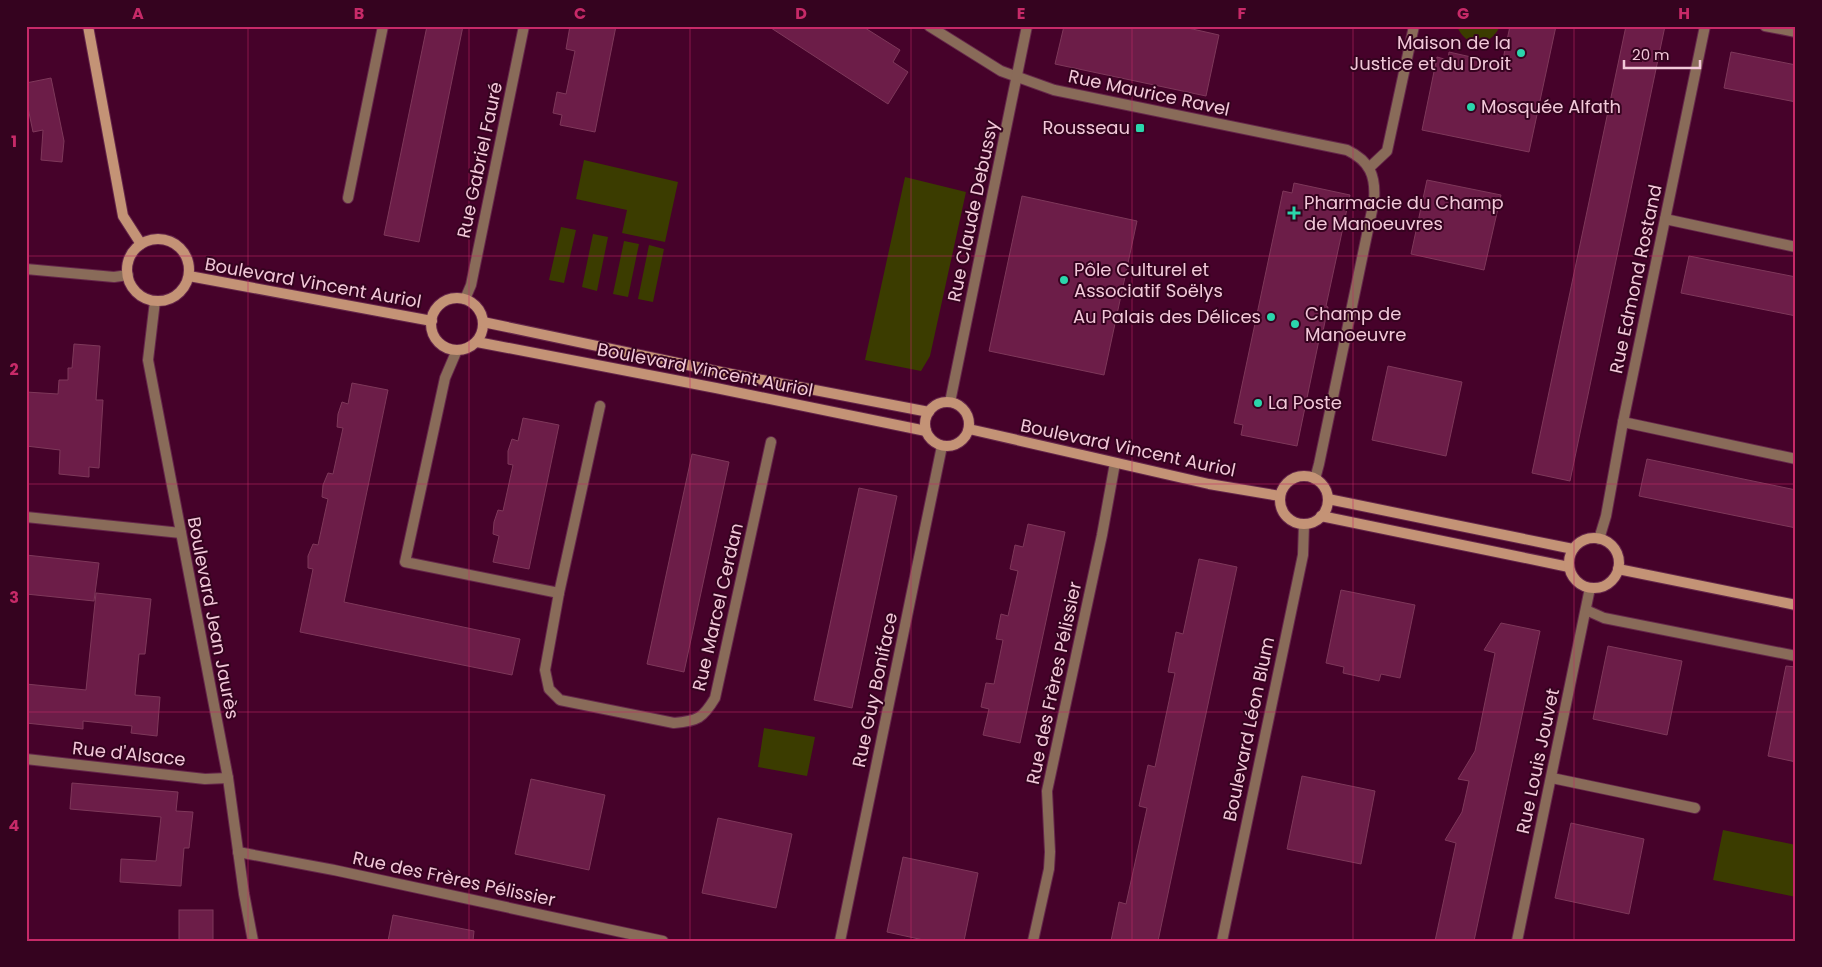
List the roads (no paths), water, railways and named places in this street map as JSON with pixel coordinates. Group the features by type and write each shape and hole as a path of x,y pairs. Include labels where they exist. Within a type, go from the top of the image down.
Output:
{"street":[{"path":"88,26 123,216 142,244"},
{"path":"348,198 383,26"},
{"name":"Rue Gabriel Fauré","path":"464,299 471,285 524,26"},
{"name":"Rue Maurice Ravel","path":"929,26 992,66 1017,78 1054,90 1346,150 1356,155 1370,167"},
{"name":"Rue Claude Debussy","path":"950,402 1027,26"},
{"path":"1314,479 1319,464 1374,201 1374,182 1370,167 1387,151 1414,26"},
{"name":"Rue Edmond Rostand","path":"1600,539 1705,26"},
{"path":"1765,26 1796,32"},
{"path":"1664,220 1796,247"},
{"path":"161,239 171,242 180,248 186,256 189,276 186,285 173,298 155,301 145,298 131,284 128,275 130,257 142,244 151,240 161,239"},
{"path":"26,269 114,277 128,275"},
{"name":"Boulevard Vincent Auriol","path":"189,276 432,321"},
{"path":"450,299 464,299 478,308 483,322 483,329 477,342 471,346 457,350 448,349 435,338 432,330 434,314 443,303 450,299"},
{"name":"Boulevard Jean Jaurès","path":"155,301 148,360 228,778 253,941"},
{"name":"Boulevard Vincent Auriol","path":"483,322 721,372 929,412"},
{"name":"Boulevard Vincent Auriol","path":"477,342 926,431"},
{"path":"457,350 445,378 405,562 559,594"},
{"path":"950,402 961,407 966,412 970,423 969,429 962,441 949,447 942,446 931,440 926,431 925,423 929,412 938,404 950,402"},
{"name":"Rue Marcel Cerdan","path":"600,406 544,670 548,689 560,700 674,723 691,722 706,713 715,698 771,442"},
{"path":"1623,422 1796,459"},
{"name":"Boulevard Vincent Auriol","path":"969,429 1209,484 1280,496"},
{"name":"Rue Guy Boniface","path":"840,941 942,446"},
{"name":"Rue des Frères Pélissier","path":"1033,941 1049,869 1047,791 1102,535 1115,463"},
{"path":"1307,476 1314,479 1324,487 1328,498 1327,505 1321,516 1311,523 1296,523 1283,512 1280,505 1280,496 1286,483 1293,479 1307,476"},
{"path":"1328,498 1573,549"},
{"path":"1321,516 1569,566"},
{"path":"26,517 181,533"},
{"name":"Boulevard Léon Blum","path":"1222,941 1303,555 1304,524"},
{"path":"1600,539 1613,547 1619,561 1618,569 1611,582 1597,588 1590,588 1578,583 1570,573 1568,561 1573,549 1581,541 1600,539"},
{"path":"1618,569 1796,605"},
{"name":"Rue Louis Jouvet","path":"1517,941 1590,588"},
{"path":"1586,610 1604,618 1796,656"},
{"name":"Rue d'Alsace","path":"26,759 205,779 228,778"},
{"path":"1552,778 1695,808"},
{"name":"Rue des Frères Pélissier","path":"238,852 334,870 663,941"}],"place":[{"name":"Maison de la Justice et du Droit","path":"1521,53"},
{"name":"Mosquée Alfath","path":"1471,107"},
{"name":"Rousseau","path":"1140,128"},
{"name":"Pharmacie du Champ de Manoeuvres","path":"1294,213"},
{"name":"Pôle Culturel et Associatif Soëlys","path":"1064,280"},
{"name":"Au Palais des Délices","path":"1271,317"},
{"name":"Champ de Manoeuvre","path":"1295,324"},
{"name":"La Poste","path":"1258,403"}]}
